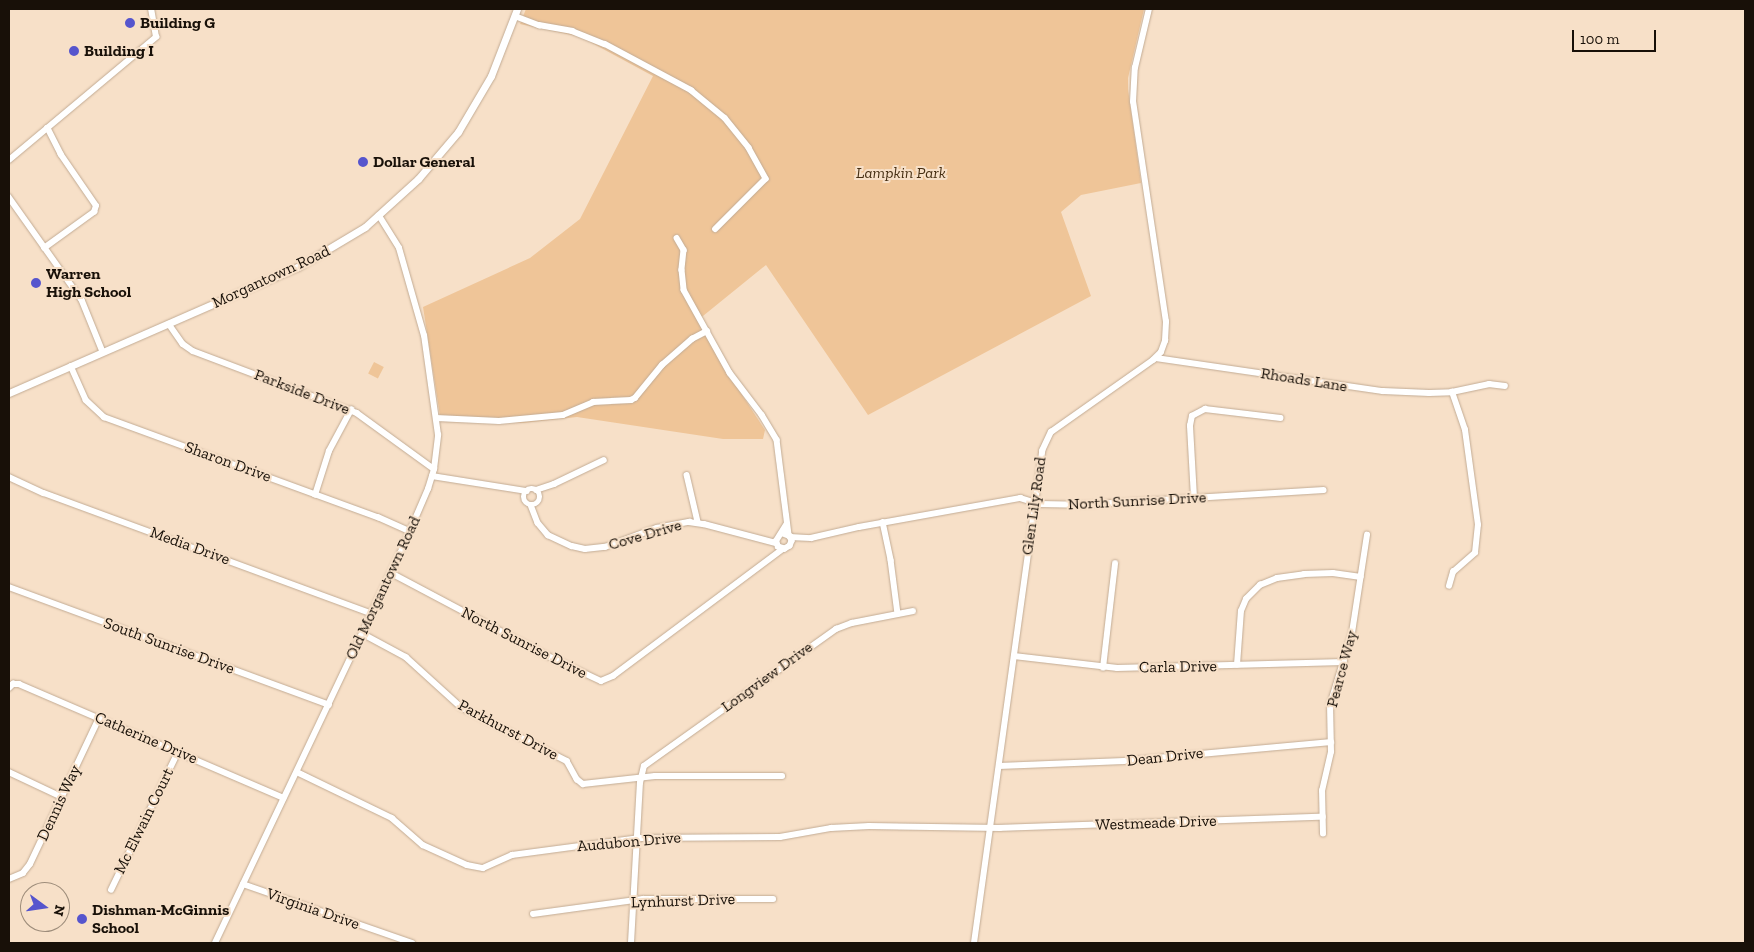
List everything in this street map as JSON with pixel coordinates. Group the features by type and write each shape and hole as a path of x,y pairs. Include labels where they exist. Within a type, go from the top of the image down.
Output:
{"main road":[{"name":"Morgantown Road","path":"9,393 305,264 349,238 379,216 433,164 468,118 494,69 516,13"}],"street":[{"path":"9,160 156,37 151,9"},
{"path":"1149,9 1135,68 1133,97 1166,322 1164,345 1156,358"},
{"path":"516,13 539,25 572,32 605,44 691,90 725,118 752,153 766,179 716,229"},
{"path":"44,248 94,212 96,206 61,155 47,128"},
{"path":"9,197 82,300 103,352"},
{"name":"Old Morgantown Road","path":"215,943 363,634 410,531 433,472 438,443 427,352 414,297 399,248 379,216"},
{"path":"677,238 684,250 682,270 684,290 730,372 773,430 778,444 786,525 785,535 791,545"},
{"name":"Parkside Drive","path":"169,324 181,342 193,351 351,410 372,423 433,472 511,488 525,493 526,502 530,505"},
{"path":"436,418 499,421 563,415 593,402 631,400 635,398 662,365 692,338 707,331"},
{"name":"Rhoads Lane","path":"1156,358 1375,391 1452,392 1489,384 1505,386"},
{"name":"Glen Lily Road","path":"974,943 1042,450 1051,432 1156,358"},
{"name":"Sharon Drive","path":"71,366 86,400 104,417 378,517 410,531"},
{"path":"1449,586 1453,572 1475,553 1478,525 1465,430 1452,392"},
{"path":"1194,498 1190,426 1192,416 1205,409 1280,418"},
{"path":"315,494 330,451 351,410"},
{"path":"525,493 554,484 604,460"},
{"path":"687,474 698,522"},
{"name":"Media Drive","path":"9,477 44,493 372,614"},
{"path":"530,505 540,499 554,484"},
{"path":"536,490 540,499 536,518"},
{"name":"North Sunrise Drive","path":"391,573 544,654 601,680 613,676 783,549 805,539 883,522 1024,498 1034,502 1080,505 1324,490"},
{"name":"Cove Drive","path":"530,505 540,528 548,535 572,546 585,549 605,547 673,524 698,522 765,539 776,544"},
{"path":"883,522 891,560 898,614"},
{"path":"774,556 776,544 785,535"},
{"name":"North Sunrise Drive","path":"785,535 805,539"},
{"name":"Cove Drive","path":"765,539 785,535"},
{"name":"Pearce Way","path":"1323,834 1322,786 1330,760 1330,705 1353,627 1367,535"},
{"path":"776,544 783,549"},
{"path":"1103,668 1114,564"},
{"path":"1237,665 1241,611 1246,599 1260,585 1277,578 1311,573 1333,573 1361,577"},
{"name":"South Sunrise Drive","path":"9,587 329,706"},
{"name":"Longview Drive","path":"640,777 643,768 653,759 830,632 852,623 913,611"},
{"name":"Parkhurst Drive","path":"363,634 406,657 461,706 567,761 577,780 582,783 640,777 782,776"},
{"name":"Carla Drive","path":"1014,656 1103,668 1344,662"},
{"name":"Catherine Drive","path":"9,688 14,683 19,684 284,798"},
{"name":"Dennis Way","path":"9,879 27,869 99,718"},
{"name":"Dean Drive","path":"998,766 1124,761 1331,742"},
{"name":"Mc Elwain Court","path":"111,890 178,752"},
{"path":"9,772 62,797"},
{"name":"Audubon Drive","path":"297,772 392,818 423,845 464,864 479,868 490,866 512,855 637,839 780,837 831,828 869,826 990,828"},
{"path":"631,943 640,777"},
{"name":"Westmeade Drive","path":"990,828 1322,817"},
{"name":"Virginia Drive","path":"243,884 412,943"},
{"name":"Lynhurst Drive","path":"533,914 633,901 773,899"}],"green space":[{"name":"Lampkin Park","path":"526,9 1144,9 1128,78 1141,183 1081,195 1061,212 1091,296 868,415 766,265 698,320 720,361 765,430 763,439 723,439 577,417 523,423 441,422 423,307 530,258 580,219 653,76 581,37 520,24"},
{"path":"374,362 384,367 378,379 368,374"}],"place":[{"name":"Building G","path":"130,23"},
{"name":"Building I","path":"74,51"},
{"name":"Dollar General","path":"363,162"},
{"name":"Warren High School","path":"36,283"},
{"name":"Dishman-McGinnis School","path":"82,919"}]}
